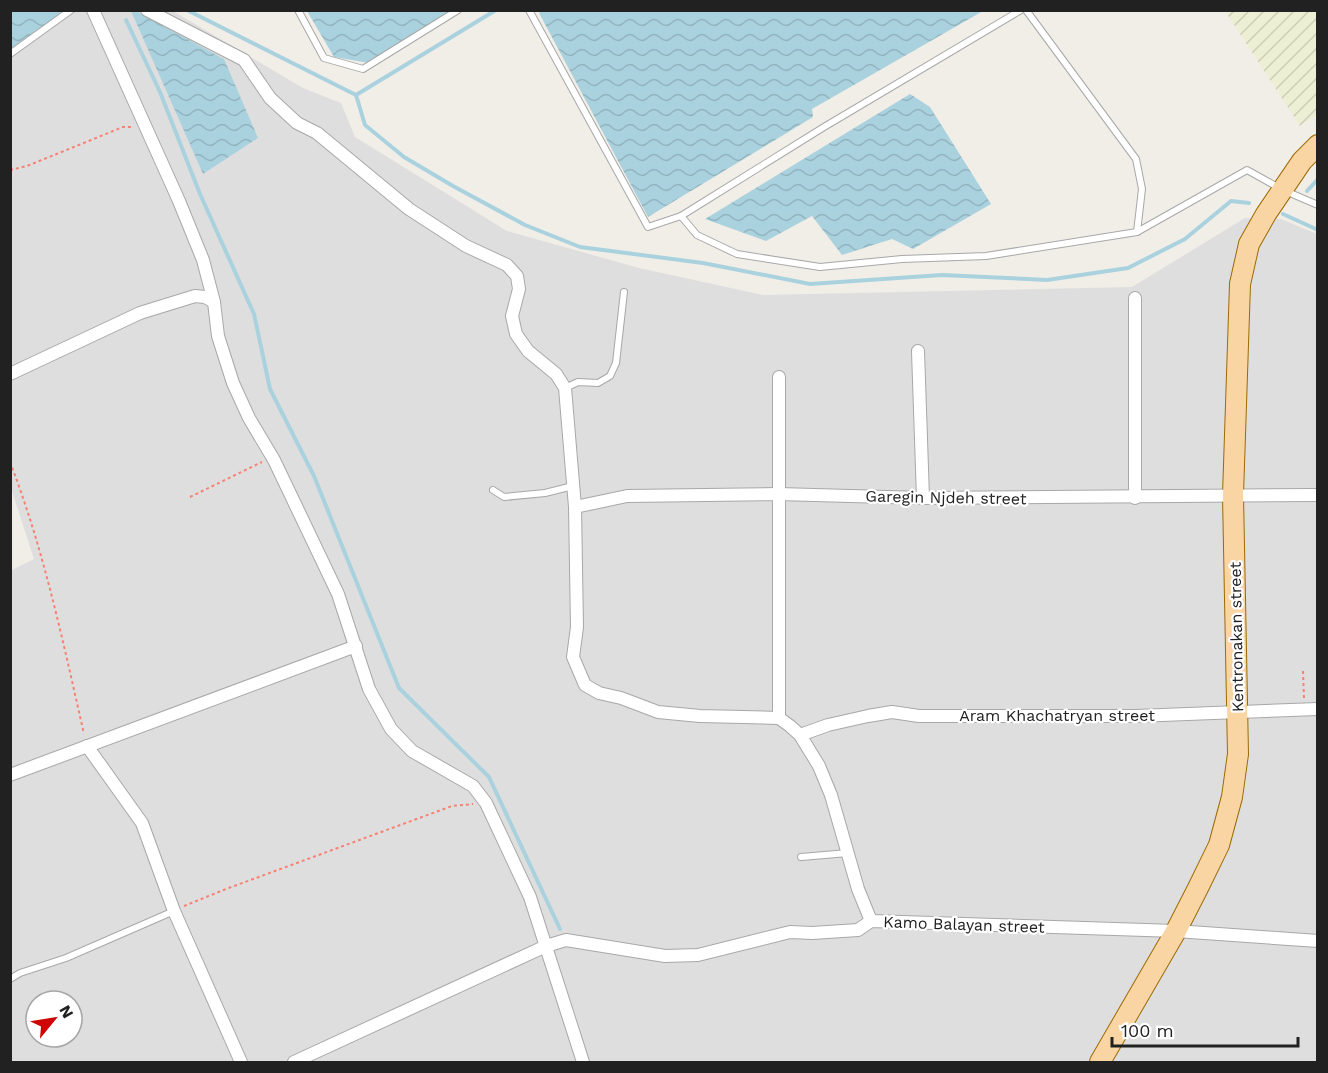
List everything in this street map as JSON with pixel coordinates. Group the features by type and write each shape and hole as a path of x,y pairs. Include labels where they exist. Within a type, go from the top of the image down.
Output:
{"main road":[{"name":"Kentronakan street","path":"1100,1062 1176,931 1219,845 1225,824 1237,771 1238,711 1233,495 1240,284 1249,244 1266,213 1302,161 1317,145"}],"street":[{"path":"93,10 179,201 202,260 214,302 218,336 233,383 249,418 274,460 338,594 369,689 391,729 412,750 473,786 486,803 530,897 583,1062"},
{"path":"147,10 244,60 270,98 297,123 317,133 409,210 466,246 507,265 517,276 519,289 512,316 516,334 528,351 556,374 565,388 575,507 577,627 573,657 585,685 599,693 658,712 700,716 779,718 800,735 819,766 831,795 858,889 871,921"},
{"path":"10,374 140,313 195,296 205,297 214,302"},
{"path":"1135,298 1135,498"},
{"path":"918,351 923,498"},
{"path":"779,377 779,718"},
{"name":"Garegin Njdeh street","path":"575,507 627,496 778,494 923,498 1135,498 1317,495"},
{"path":"10,776 356,646"},
{"name":"Aram Khachatryan street","path":"800,735 848,720 892,712 919,716 1136,716 1311,709"},
{"path":"87,746 142,823 174,910 241,1062"},
{"name":"Kamo Balayan street","path":"294,1062 546,946 566,940 664,956 698,955 790,932 858,930 871,921 1176,931 1317,941"}],"lane":[{"path":"10,54 70,10"},
{"path":"298,10 324,58 363,69 458,10"},
{"path":"529,11 648,227 681,216 1020,10"},
{"path":"1026,10 1136,159 1142,189 1137,232"},
{"path":"681,216 697,236 737,254 820,267 902,259 986,256 1137,232 1247,170 1317,205"},
{"path":"565,388 578,382 598,383 610,376 616,363 624,292"},
{"path":"493,490 504,497 545,493 573,486"},
{"path":"801,857 848,853"},
{"path":"10,979 20,973 66,958 174,910"}],"path":[{"path":"10,170 27,166 123,127 146,127"},
{"path":"189,497 261,462 274,460"},
{"path":"10,462 23,494 47,573 87,746"},
{"path":"1303,671 1311,709"},
{"path":"174,910 226,888 452,807 486,803"}],"shaded area":[{"path":"10,11 173,11 303,88 341,103 355,137 507,231 639,268 763,295 1132,287 1245,218 1281,219 1317,234 1317,1062 11,1062 10,571 34,559 10,485"}],"green space":[{"path":"1225,11 1317,11 1317,115 1300,126"}],"water":[{"path":"11,10 64,10 64,11 11,49"},
{"path":"543,10 983,11 812,109 813,117 648,217 539,13"},
{"path":"131,11 136,11 224,59 258,138 203,174"},
{"path":"307,11 449,11 369,63 334,57"},
{"path":"910,94 930,107 991,204 913,249 892,239 842,255 812,216 766,241 705,219"}],"waterway":[{"path":"187,10 356,95 365,125 404,157 525,225 580,247 703,263 810,284 942,275 1047,280 1128,268 1185,239 1231,201 1249,203"},
{"path":"356,95 496,10"},
{"path":"126,20 160,92 200,194 254,314 270,389 314,476 399,688 489,777 560,929"},
{"path":"1307,191 1318,179"},
{"path":"1283,214 1318,230"}]}
